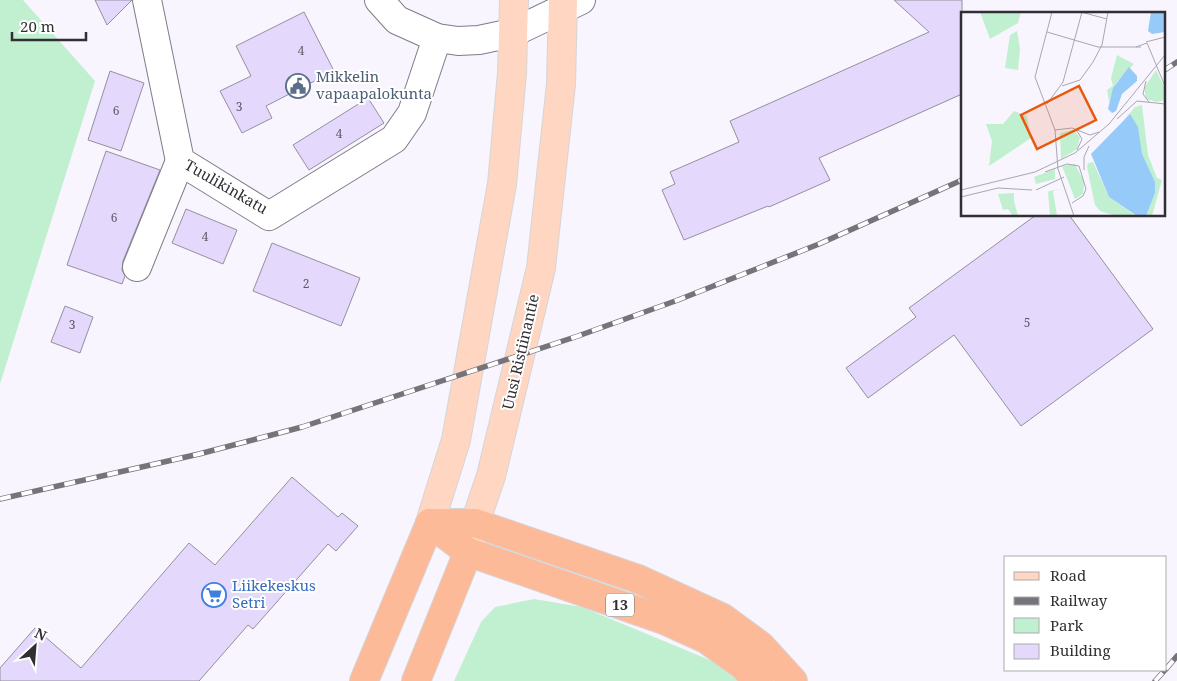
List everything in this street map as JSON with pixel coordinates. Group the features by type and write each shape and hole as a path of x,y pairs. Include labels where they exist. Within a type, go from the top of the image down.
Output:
{"highway":[{"path":"430,523 476,523 638,579 723,618 761,646 793,681"},
{"path":"430,523 468,552"},
{"path":"364,681 430,523"},
{"name":"Uusi Ristiinantie","path":"416,681 468,552"},
{"name":"13","path":"468,552 664,620 706,639 742,665 759,681"}],"main road":[{"path":"430,523 456,440 491,254 502,184 512,73 514,0"},
{"name":"Uusi Ristiinantie","path":"468,552 491,476 541,268 569,3"}],"street":[{"name":"Tuulikinkatu","path":"147,0 180,161 269,216 394,139 412,113 437,38"},
{"path":"379,0 397,20 437,38 458,41 479,40 512,32 569,3"},
{"path":"137,266 180,161"}],"green space":[{"path":"0,0 23,0 95,81 0,384"},
{"path":"534,599 582,607 712,661 738,681 454,681 481,622 495,607"}],"building":[{"path":"95,0 132,0 107,25"},
{"path":"894,0 962,0 961,94 819,158 830,180 769,207 684,240 662,190 675,184 670,172 739,142 730,121 929,32"},
{"path":"304,12 334,71 266,106 272,118 242,133 220,91 251,76 236,46"},
{"path":"110,71 144,83 121,151 88,140"},
{"path":"368,98 384,123 309,170 293,145"},
{"path":"106,151 160,170 123,261 122,270 125,276 122,284 67,265"},
{"path":"186,209 237,230 223,264 172,243"},
{"path":"1035,216 1070,216 1153,329 1021,426 954,335 868,398 846,368 916,317 909,308"},
{"path":"272,243 360,278 341,326 253,291"},
{"path":"65,306 93,317 80,353 51,342"},
{"name":"Liikekeskus Setri","path":"292,477 338,517 342,513 358,526 336,551 328,544 253,629 248,625 199,681 0,681 0,668 35,628 81,668 189,543 215,565"}],"railway":[{"path":"1164,70 1177,62"},
{"path":"0,499 199,454 302,427 578,336 678,300 819,244 961,180"},
{"path":"1167,668 1177,656"},
{"path":"1155,681 1164,671"}],"place":[{"name":"Mikkelin vapaapalokunta","path":"298,86"},
{"name":"Liikekeskus Setri","path":"214,595"}]}
